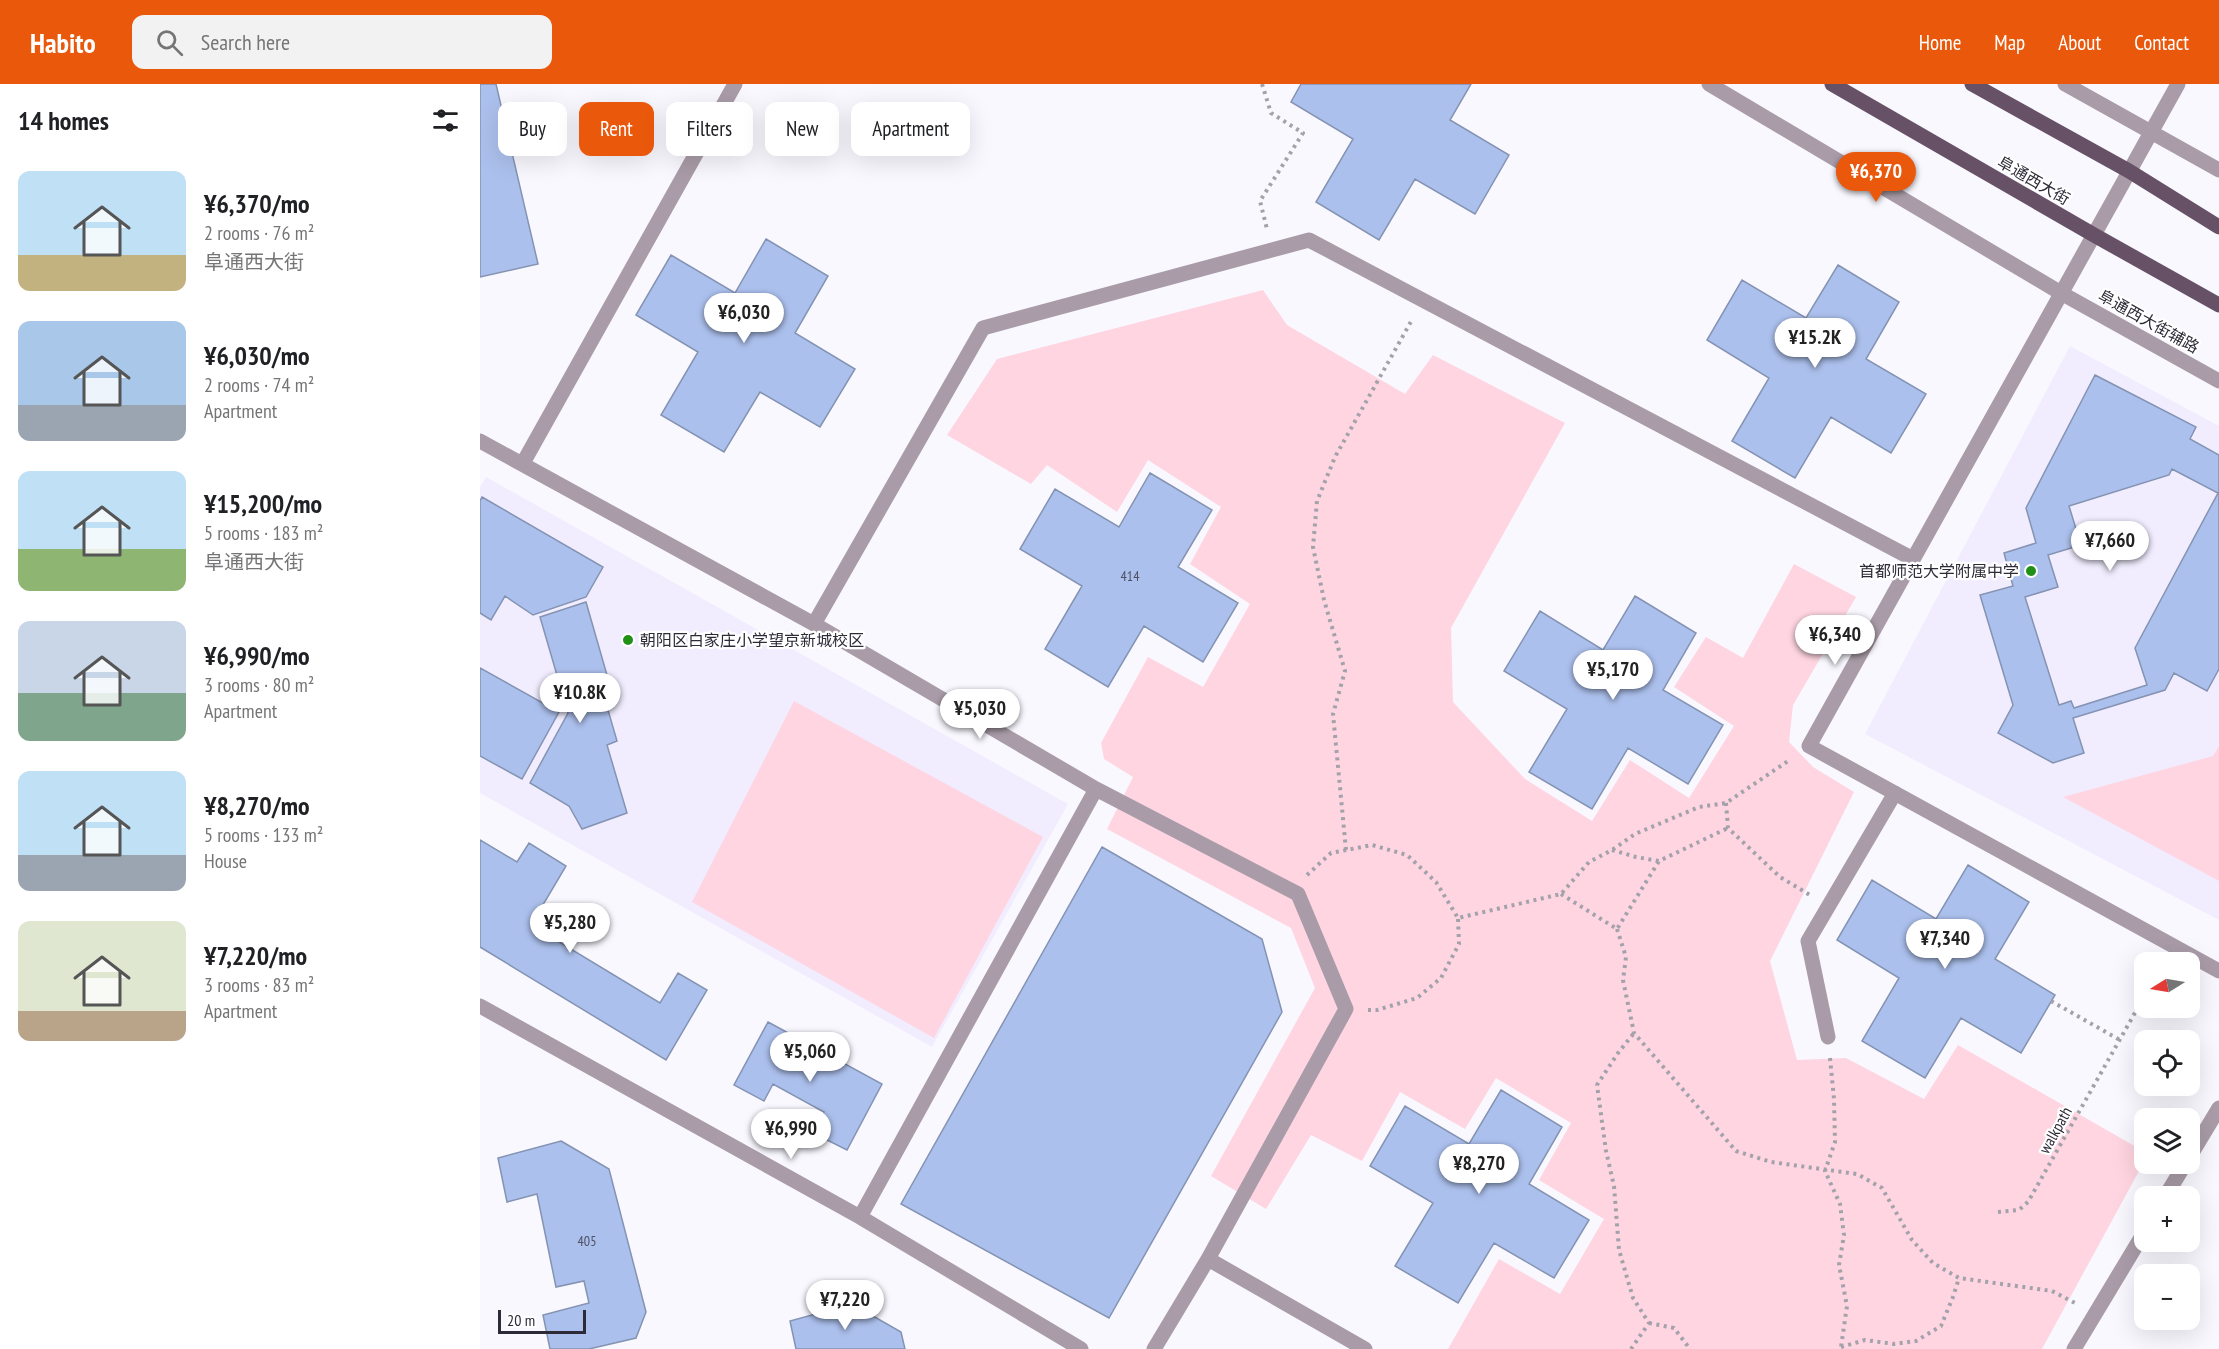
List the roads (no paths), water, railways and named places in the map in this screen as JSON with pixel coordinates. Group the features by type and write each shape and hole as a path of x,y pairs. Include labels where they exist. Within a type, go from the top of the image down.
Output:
{"main road":[{"name":"阜通西大街","path":"1832,84 2219,305"},
{"path":"1972,84 2129,171 2219,227"}],"street":[{"path":"524,463 735,84"},
{"name":"阜通西大街辅路","path":"1708,84 2061,293 2219,381"},
{"path":"2065,84 2219,170"},
{"path":"2178,84 1809,746 2219,971"},
{"path":"814,624 983,328 1309,240 1913,559"},
{"path":"480,441 524,463 814,624 1096,789 1298,894 1346,1009 1208,1258 1154,1349"},
{"path":"860,1217 1096,789"},
{"path":"1828,1036 1808,941 1895,793"},
{"path":"480,1006 860,1217 1081,1349"},
{"path":"2200,1139 2219,1108"},
{"path":"2074,1349 2134,1249"},
{"path":"1208,1258 1365,1349"}],"place":[{"name":"首都师范大学附属中学","path":"2031,571"},
{"name":"朝阳区白家庄小学望京新城校区","path":"628,640"}]}
